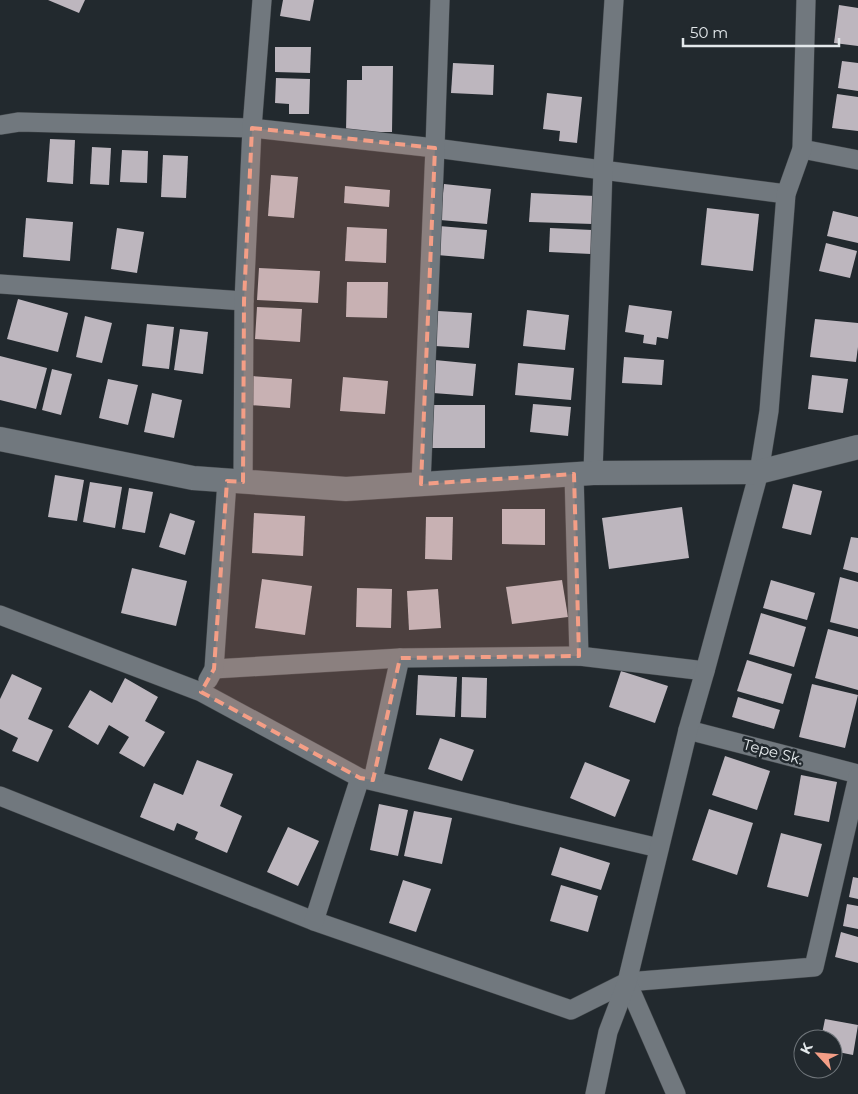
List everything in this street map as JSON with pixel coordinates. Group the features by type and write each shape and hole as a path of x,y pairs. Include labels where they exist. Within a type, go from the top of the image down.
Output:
{"street":[{"path":"201,692 214,669 235,481 252,128 262,0"},
{"path":"421,484 440,0"},
{"path":"579,656 583,474 614,0"},
{"path":"595,1094 608,1032 627,982 688,730 759,472 768,410 786,194 802,149 806,0"},
{"path":"0,125 19,122 252,128 435,148 786,194"},
{"path":"802,149 858,160"},
{"path":"0,284 244,301"},
{"path":"0,438 193,478 346,489 583,474 759,472 858,447"},
{"path":"0,615 201,692 366,779 659,848"},
{"path":"214,669 400,658 579,656 705,671"},
{"path":"314,921 366,779 400,658"},
{"name":"Tepe Sk.","path":"688,730 858,776"},
{"path":"0,796 314,921 570,1010 627,982 814,967 858,776"},
{"path":"627,982 676,1094"}],"highlighted area":[{"path":"252,128 435,148 421,484 574,474 579,656 400,658 373,780 360,778 201,692 214,669 227,481 243,482 244,301"}],"building":[{"path":"48,0 85,0 79,13"},
{"path":"283,0 314,0 310,21 280,16"},
{"path":"839,5 858,8 858,46 834,43"},
{"path":"275,47 311,47 310,73 275,72"},
{"path":"842,61 858,63 858,91 838,88"},
{"path":"453,63 494,65 493,95 451,93"},
{"path":"362,66 393,66 392,132 346,132 347,80 362,80"},
{"path":"276,78 310,79 309,114 289,114 289,104 275,103"},
{"path":"547,93 582,97 577,143 559,141 560,131 543,129"},
{"path":"837,94 858,97 858,131 832,128"},
{"path":"50,139 75,140 73,184 47,182"},
{"path":"92,147 111,148 109,185 90,184"},
{"path":"122,150 148,151 147,183 120,182"},
{"path":"163,155 188,156 186,198 161,197"},
{"path":"271,175 298,177 294,218 268,216"},
{"path":"444,184 491,189 487,224 440,220"},
{"path":"345,186 390,190 389,207 344,203"},
{"path":"531,193 595,196 593,224 529,222"},
{"path":"707,208 759,214 753,271 701,265"},
{"path":"833,211 858,217 858,243 827,236"},
{"path":"26,218 73,222 70,261 23,257"},
{"path":"439,226 487,230 484,259 437,255"},
{"path":"347,227 387,229 386,263 345,261"},
{"path":"117,228 144,232 137,273 111,269"},
{"path":"550,228 592,230 591,254 549,252"},
{"path":"826,243 857,251 850,278 819,271"},
{"path":"259,268 320,271 318,303 257,300"},
{"path":"347,282 388,282 387,318 346,317"},
{"path":"18,299 68,313 58,352 7,339"},
{"path":"629,305 672,311 668,339 657,337 656,345 643,343 644,335 625,332"},
{"path":"257,307 302,309 300,342 255,339"},
{"path":"527,310 569,315 565,350 523,346"},
{"path":"438,311 472,313 469,348 435,346"},
{"path":"85,316 112,323 102,363 76,357"},
{"path":"815,319 858,323 856,362 810,357"},
{"path":"147,324 174,327 169,369 142,366"},
{"path":"180,329 208,332 203,374 174,370"},
{"path":"0,356 47,368 36,409 0,400"},
{"path":"624,357 664,360 662,385 622,383"},
{"path":"435,360 476,364 473,396 433,393"},
{"path":"518,363 574,368 571,400 515,395"},
{"path":"52,369 72,374 61,415 42,410"},
{"path":"812,375 848,379 843,413 808,409"},
{"path":"251,376 292,379 290,408 249,405"},
{"path":"343,377 388,381 385,414 340,411"},
{"path":"108,379 138,385 128,425 99,418"},
{"path":"152,393 182,400 174,438 144,432"},
{"path":"533,404 571,407 568,436 530,432"},
{"path":"432,405 485,405 485,448 432,448"},
{"path":"55,475 84,480 77,521 48,517"},
{"path":"90,482 122,487 115,528 83,522"},
{"path":"793,484 822,491 811,535 782,528"},
{"path":"129,488 153,492 145,533 122,529"},
{"path":"682,507 689,558 609,569 602,518"},
{"path":"502,509 545,509 545,545 502,544"},
{"path":"170,513 195,521 185,555 159,547"},
{"path":"254,513 305,516 303,556 252,553"},
{"path":"426,517 453,517 452,560 425,559"},
{"path":"851,537 858,538 858,573 843,569"},
{"path":"132,568 187,581 176,626 121,613"},
{"path":"840,577 858,582 858,629 830,622"},
{"path":"262,579 312,586 305,635 255,628"},
{"path":"562,580 568,617 512,624 506,587"},
{"path":"771,580 815,593 807,620 763,608"},
{"path":"357,588 392,589 391,628 356,627"},
{"path":"438,589 441,628 409,630 407,591"},
{"path":"761,613 806,627 794,667 749,654"},
{"path":"828,629 858,637 858,690 815,678"},
{"path":"747,660 792,674 783,704 737,691"},
{"path":"621,671 668,686 655,723 609,707"},
{"path":"12,674 42,688 28,719 53,730 38,762 12,751 18,738 0,729 0,699"},
{"path":"418,675 457,677 455,717 416,715"},
{"path":"462,677 487,678 486,718 461,717"},
{"path":"125,678 158,697 145,721 165,732 144,767 119,753 129,737 109,725 98,745 68,727 90,690 112,703"},
{"path":"812,684 858,695 845,748 799,737"},
{"path":"738,697 780,710 774,729 732,717"},
{"path":"440,738 474,750 462,781 428,769"},
{"path":"725,756 770,771 757,810 712,795"},
{"path":"197,760 233,774 220,806 242,816 227,853 195,839 198,832 177,823 174,831 140,817 154,783 183,795"},
{"path":"585,762 630,780 615,817 570,798"},
{"path":"801,775 837,782 829,822 794,815"},
{"path":"379,804 408,810 398,856 370,850"},
{"path":"709,809 753,823 737,875 692,860"},
{"path":"414,811 452,818 442,864 404,856"},
{"path":"288,827 319,841 298,886 267,872"},
{"path":"781,833 822,844 808,897 767,887"},
{"path":"560,847 610,863 601,890 551,875"},
{"path":"853,877 858,878 858,899 849,897"},
{"path":"403,880 431,889 416,932 389,923"},
{"path":"561,885 598,896 588,932 550,921"},
{"path":"847,904 858,906 858,929 843,926"},
{"path":"841,932 858,937 858,963 835,957"},
{"path":"825,1019 858,1025 853,1055 843,1053 843,1029 823,1029"}]}
